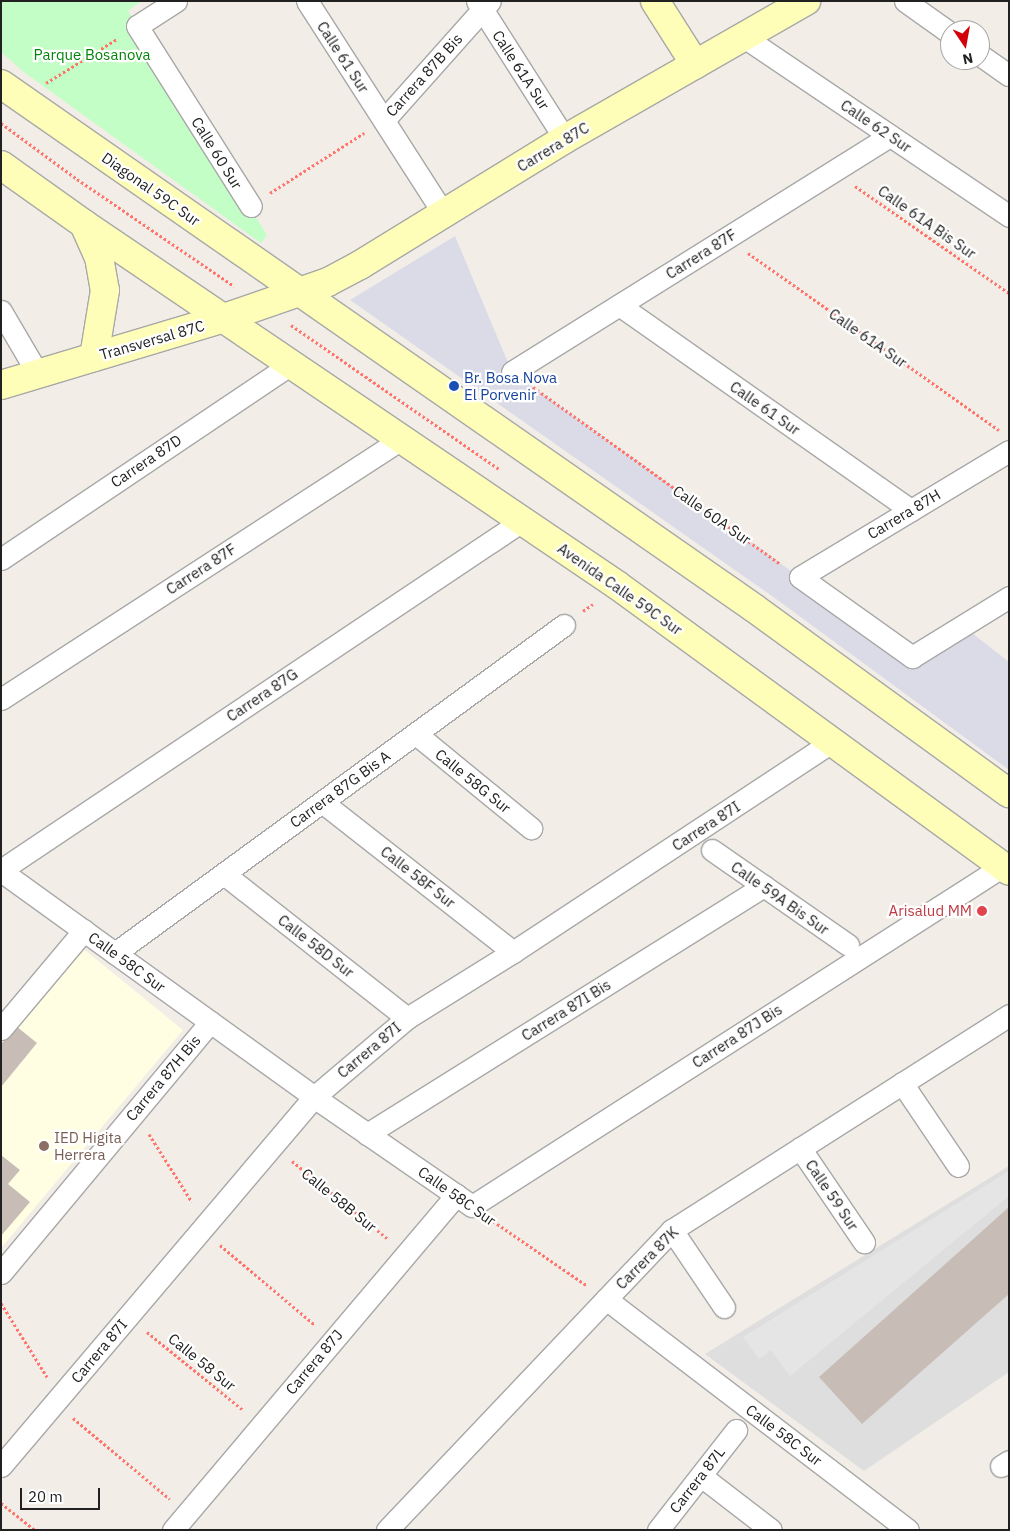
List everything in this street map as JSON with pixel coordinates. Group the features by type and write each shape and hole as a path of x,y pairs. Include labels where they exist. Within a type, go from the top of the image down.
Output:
{"main road":[{"path":"655,1 695,64"},
{"name":"Carrera 87C","path":"301,293 354,269 565,139 806,1"},
{"name":"Diagonal 59C Sur","path":"1,84 301,293"},
{"path":"1,164 84,224 224,318"},
{"path":"84,224 99,257 105,290 94,357"},
{"path":"301,293 746,602 1009,793"},
{"name":"Transversal 87C","path":"1,385 301,293"},
{"name":"Avenida Calle 59C Sur","path":"224,318 617,585 1006,868"}],"street":[{"path":"137,26 176,1"},
{"name":"Calle 61 Sur","path":"307,1 444,214"},
{"path":"905,1 940,26"},
{"name":"Carrera 87B Bis","path":"384,120 483,4"},
{"name":"Calle 61A Sur","path":"483,4 565,139"},
{"name":"Calle 60 Sur","path":"137,26 251,206"},
{"name":"Calle 62 Sur","path":"744,37 1009,216"},
{"path":"990,62 1009,75"},
{"name":"Carrera 87F","path":"512,372 727,239 832,170 890,136"},
{"name":"Calle 61 Sur","path":"619,305 912,510"},
{"path":"1,311 38,374"},
{"name":"Carrera 87D","path":"1,559 291,364"},
{"name":"Carrera 87F","path":"1,699 402,439"},
{"name":"Carrera 87H","path":"800,577 1009,451"},
{"name":"Carrera 87G","path":"1,870 522,521"},
{"path":"800,577 912,657 1009,597"},
{"name":"Carrera 87G Bis A","path":"116,953 564,625"},
{"name":"Calle 58G Sur","path":"416,734 531,828"},
{"name":"Carrera 87I","path":"1,1466 314,1097 407,1018 513,952 832,742"},
{"name":"Calle 58F Sur","path":"322,802 513,952"},
{"name":"Calle 59A Bis Sur","path":"712,850 848,946"},
{"name":"Carrera 87J Bis","path":"464,1200 1006,868"},
{"name":"Calle 58C Sur","path":"1,870 314,1097 464,1200"},
{"name":"Calle 58D Sur","path":"224,874 407,1018"},
{"name":"Carrera 87I Bis","path":"367,1134 764,886"},
{"path":"1,1029 84,930"},
{"name":"Carrera 87K","path":"387,1530 672,1230 902,1083 1008,1018"},
{"name":"Carrera 87H Bis","path":"1,1273 210,1022"},
{"path":"902,1083 958,1166"},
{"name":"Calle 59 Sur","path":"800,1148 864,1242"},
{"name":"Carrera 87J","path":"173,1530 406,1254 464,1200"},
{"path":"672,1230 724,1307"},
{"name":"Calle 58C Sur","path":"606,1299 908,1530"},
{"name":"Carrera 87L","path":"658,1530 736,1430"},
{"path":"701,1476 771,1530"}],"path":[{"path":"39,87 137,26"},
{"name":"Carrera 87B Bis","path":"251,206 384,120"},
{"path":"1,123 78,179 236,288"},
{"name":"Calle 61A Bis Sur","path":"832,170 1009,293"},
{"name":"Calle 61A Sur","path":"727,239 1001,431"},
{"name":"Calle 60A Sur","path":"512,372 800,577"},
{"name":"Calle 58B Sur","path":"272,1146 406,1254"},
{"name":"Calle 58C Sur","path":"464,1200 606,1299"},
{"path":"1,1303 73,1419 187,1513"},
{"name":"Calle 58 Sur","path":"128,1316 261,1425"},
{"path":"1,1503 35,1530"}],"shaded area":[{"path":"455,236 512,372 912,657 963,626 1009,662 1009,770 772,596 350,300"},
{"name":"IED Higita Herrera","path":"81,947 183,1030 1,1248 1,1043"},
{"path":"1009,1166 1009,1372 864,1471 705,1354"},
{"path":"1009,1171 1009,1196 790,1376 771,1350 759,1359 743,1337"}],"green space":[{"name":"Parque Bosanova","path":"1,1 141,1 128,11 267,235 261,243 25,73 1,52"}],"building":[{"path":"16,1026 37,1043 1,1087 1,1044"},
{"path":"1,1155 20,1170 8,1184 30,1202 1,1236"},
{"path":"1009,1207 1009,1294 862,1424 819,1377"}],"place":[{"name":"Br. Bosa Nova El Porvenir","path":"454,386"},
{"name":"Arisalud MM","path":"982,911"},
{"name":"IED Higita Herrera","path":"44,1146"}]}
